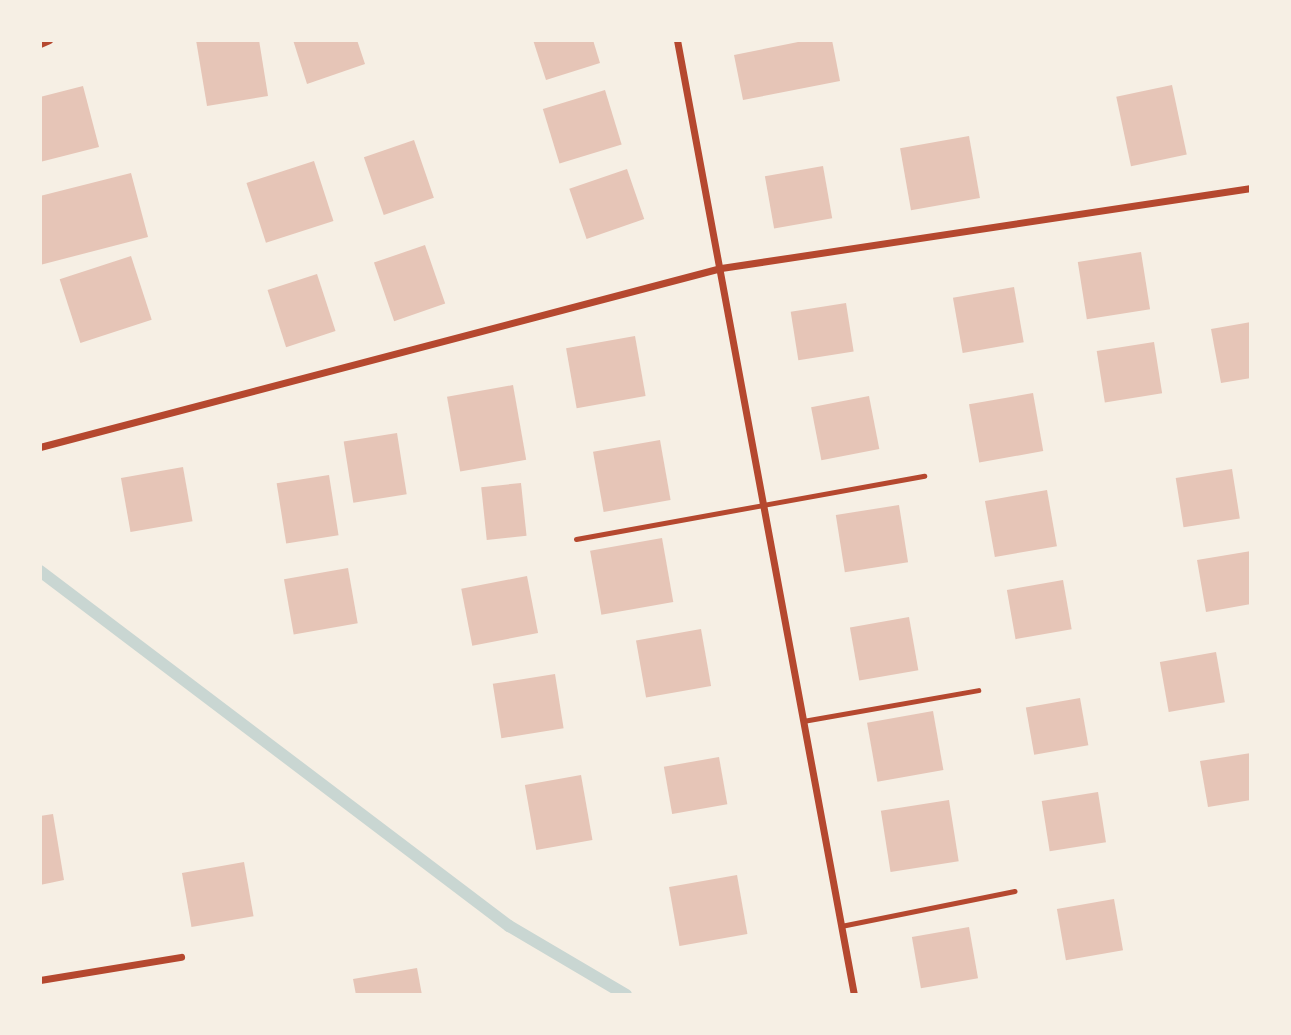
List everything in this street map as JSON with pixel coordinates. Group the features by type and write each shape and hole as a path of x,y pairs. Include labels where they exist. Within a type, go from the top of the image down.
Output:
{"street":[{"path":"40,44 50,40"},
{"path":"677,40 854,995"},
{"path":"40,447 721,268 1251,188"},
{"path":"40,980 181,957"}],"lane":[{"path":"576,539 924,475"},
{"path":"803,721 978,690"},
{"path":"841,926 1015,891"}],"building":[{"path":"196,40 259,40 268,96 207,106"},
{"path":"293,40 357,40 365,64 307,84"},
{"path":"533,40 593,40 600,63 546,80"},
{"path":"808,40 832,40 840,81 743,100 734,55"},
{"path":"1172,85 1187,154 1131,166 1116,97"},
{"path":"83,86 99,147 40,162 40,97"},
{"path":"605,90 622,145 560,164 543,109"},
{"path":"969,136 980,198 911,210 900,148"},
{"path":"414,140 434,198 384,215 364,157"},
{"path":"314,161 333,221 266,243 246,183"},
{"path":"823,166 832,218 774,228 765,176"},
{"path":"627,169 644,219 587,239 569,189"},
{"path":"131,173 148,237 40,265 40,196"},
{"path":"425,245 445,304 394,321 374,263"},
{"path":"1141,252 1150,309 1087,319 1078,262"},
{"path":"131,256 152,320 80,343 60,279"},
{"path":"317,274 336,331 286,347 268,290"},
{"path":"1014,287 1024,342 963,353 953,298"},
{"path":"846,303 854,351 798,360 791,312"},
{"path":"1251,322 1251,378 1221,383 1211,329"},
{"path":"635,336 646,396 577,408 566,348"},
{"path":"1154,342 1162,393 1105,402 1097,351"},
{"path":"513,385 526,460 460,471 447,397"},
{"path":"1033,393 1043,451 979,462 969,404"},
{"path":"869,396 879,449 821,460 811,407"},
{"path":"397,433 407,494 353,503 344,441"},
{"path":"660,440 671,500 604,512 593,452"},
{"path":"183,467 193,521 131,532 121,478"},
{"path":"1232,469 1240,518 1184,527 1176,478"},
{"path":"329,475 339,535 286,544 277,483"},
{"path":"521,483 527,536 487,540 481,487"},
{"path":"1047,490 1057,546 995,557 985,501"},
{"path":"899,505 908,562 845,572 836,515"},
{"path":"662,538 673,602 601,615 590,551"},
{"path":"1251,551 1251,604 1206,612 1197,560"},
{"path":"348,568 358,623 294,634 284,579"},
{"path":"527,576 538,633 472,646 461,589"},
{"path":"1063,580 1072,629 1016,639 1007,590"},
{"path":"909,617 918,670 859,681 850,627"},
{"path":"701,629 711,686 646,698 636,640"},
{"path":"1216,652 1225,702 1169,712 1160,662"},
{"path":"555,674 564,728 501,738 493,684"},
{"path":"1080,698 1088,745 1034,755 1026,708"},
{"path":"933,711 943,770 877,782 867,723"},
{"path":"1251,753 1251,800 1208,807 1200,761"},
{"path":"719,757 727,804 672,814 664,767"},
{"path":"581,775 592,840 536,850 525,785"},
{"path":"1098,792 1106,842 1050,851 1042,801"},
{"path":"949,800 959,861 891,872 881,811"},
{"path":"53,814 64,880 40,885 40,816"},
{"path":"244,862 254,916 192,927 182,873"},
{"path":"737,875 747,934 679,946 669,887"},
{"path":"1114,899 1123,950 1066,960 1057,909"},
{"path":"969,927 978,978 921,988 912,937"},
{"path":"417,968 422,995 356,995 353,979"}],"waterway":[{"path":"40,571 509,926 626,995"}]}
